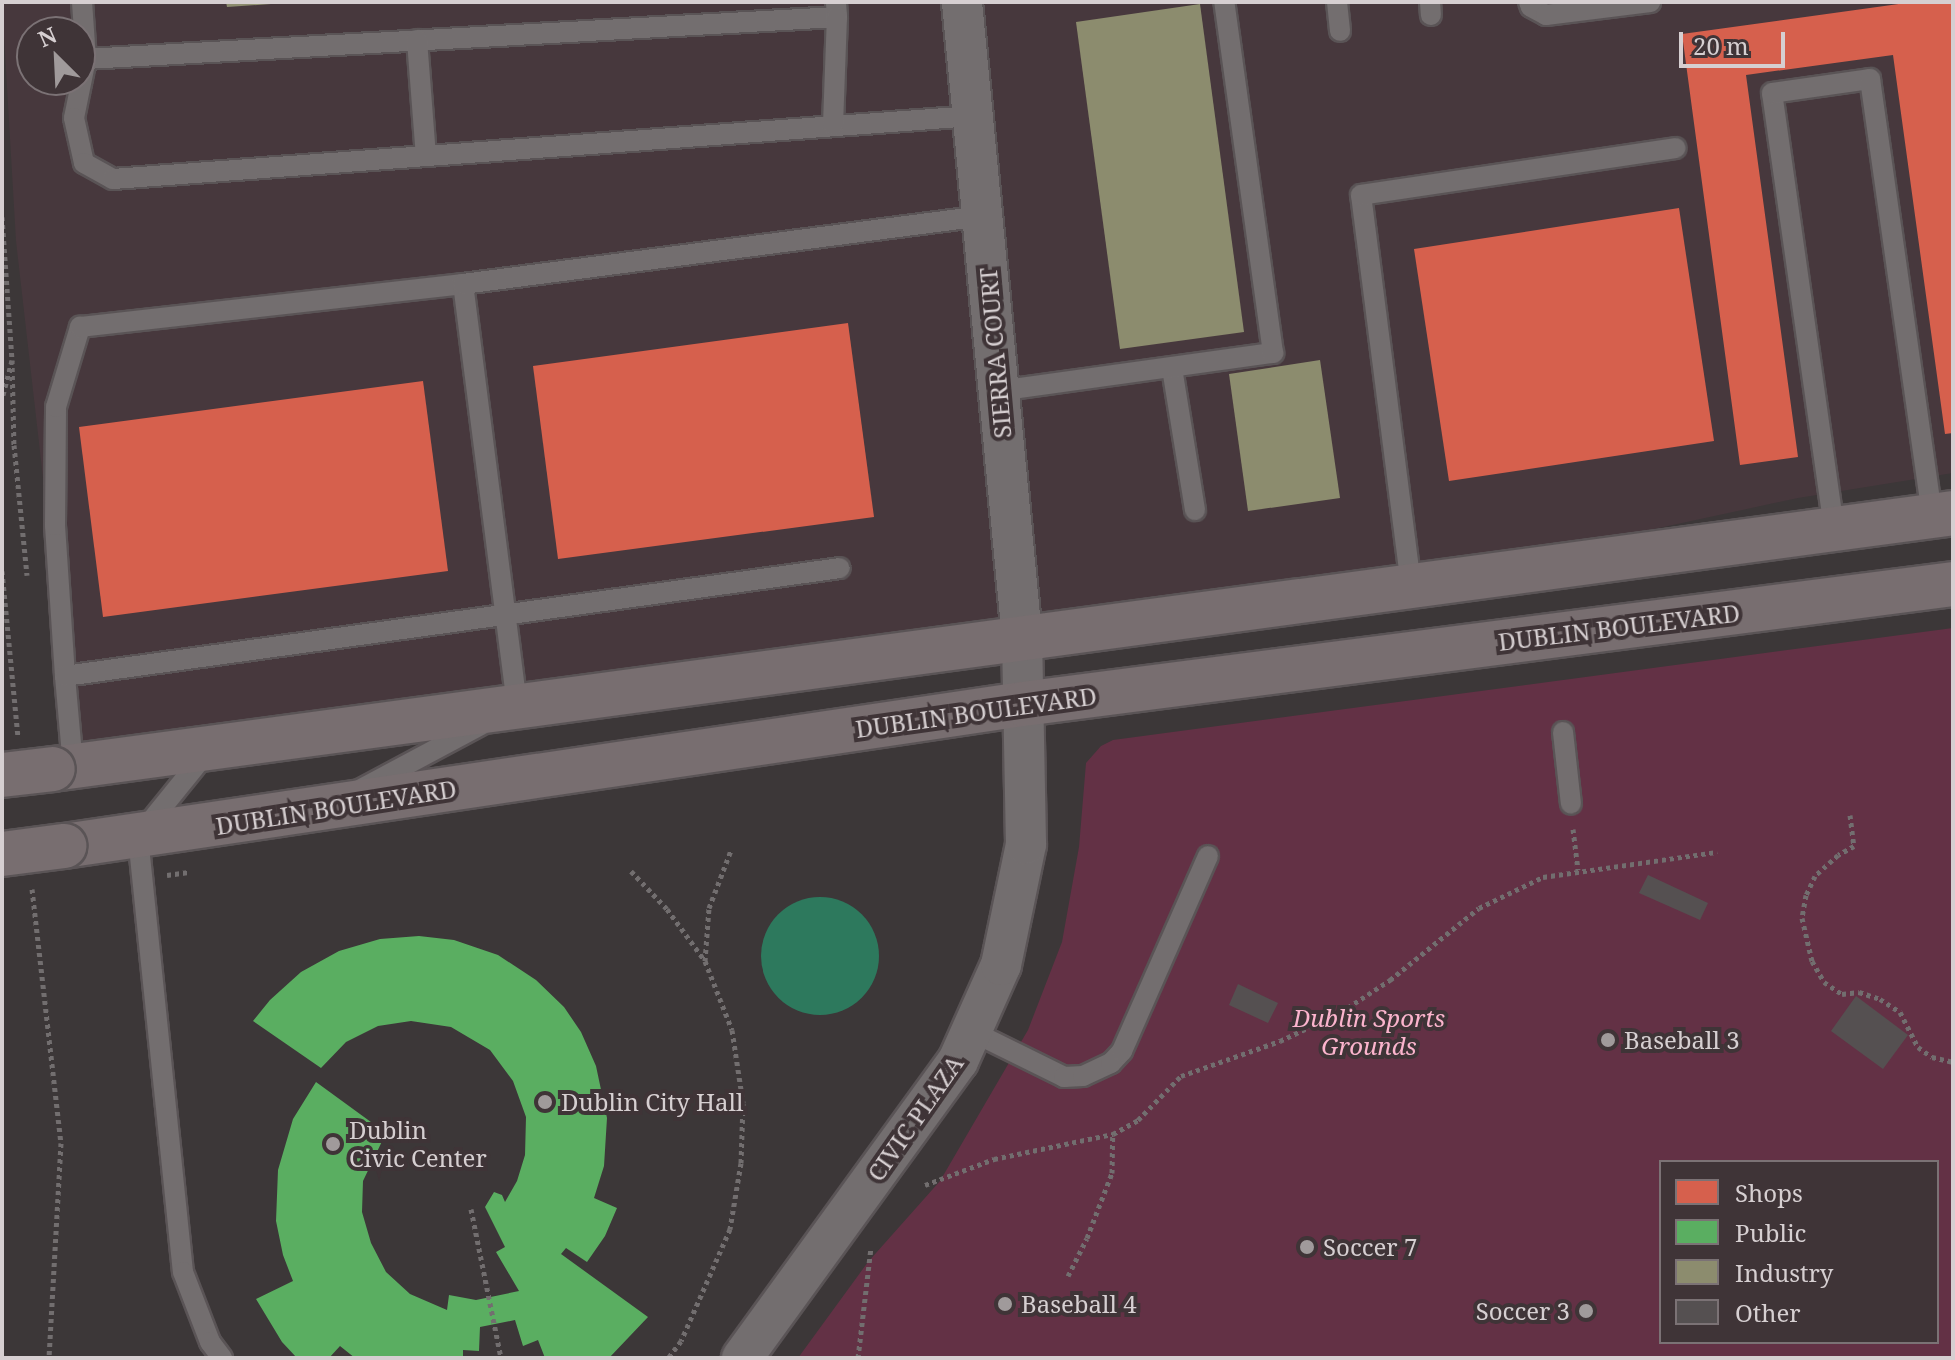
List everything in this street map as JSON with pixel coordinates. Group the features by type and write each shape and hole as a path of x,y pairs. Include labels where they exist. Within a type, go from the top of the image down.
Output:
{"main road":[{"path":"10,759 63,767 1943,514"},
{"name":"DUBLIN BOULEVARD","path":"2,854 138,837 1023,704 1953,584"}],"street":[{"name":"SIERRA COURT","path":"962,2 1022,637 1023,704"},
{"name":"CIVIC PLAZA","path":"742,1358 958,1061 1001,965 1026,844 1023,704"}],"lane":[{"path":"998,391 1273,353 1224,2"},
{"path":"1337,2 1340,31"},
{"path":"1529,2 1531,7 1546,15 1650,2"},
{"path":"96,58 417,40 836,10 833,125"},
{"path":"417,40 426,156"},
{"path":"1834,528 1772,93 1870,79 1943,514"},
{"path":"78,96 74,118 84,163 113,179 973,116"},
{"path":"1411,585 1361,195 1676,148"},
{"path":"63,767 65,676 55,525 56,407 80,327 463,284 982,216"},
{"path":"322,809 517,705 463,284"},
{"path":"1172,368 1195,510"},
{"path":"65,676 505,612 840,568"},
{"path":"1563,732 1571,804"},
{"path":"210,748 138,837 183,1272 210,1342 222,1358"},
{"path":"971,1031 1064,1077 1083,1076 1111,1063 1122,1051 1208,856"}],"path":[{"path":"2,217 12,360 14,445 29,588 42,613 63,633"},
{"path":"2,399 12,360"},
{"path":"2,571 10,759"},
{"path":"1571,804 1578,870"},
{"path":"1850,815 1854,846 1838,855 1815,876 1806,895 1803,928 1812,961 1824,982 1842,994 1859,992 1880,999 1900,1012 1918,1047 1932,1057 1953,1062"},
{"path":"705,961 709,908 731,850"},
{"path":"925,1185 994,1159 1113,1134 1138,1120 1181,1076 1280,1041 1341,1012 1390,980 1479,908 1543,877 1717,852"},
{"path":"631,871 667,909 705,961 732,1030 743,1103 741,1163 730,1229 681,1341 668,1358"},
{"path":"32,885 61,1143 49,1358"},
{"path":"1068,1276 1087,1238 1112,1173 1113,1134"},
{"path":"471,1209 501,1358"},
{"path":"858,1358 871,1246"}],"shaded area":[{"path":"2,2 1953,2 1953,473 1798,498 1356,593 92,762 70,715 16,241"},
{"path":"820,897 843,901 862,914 875,933 879,956 875,979 862,998 843,1011 820,1015 797,1011 778,998 765,979 761,956 765,933 778,914 797,901"}],"green space":[{"name":"Dublin Sports Grounds","path":"1953,628 1953,1358 798,1358 868,1262 940,1181 1028,1030 1062,942 1079,847 1086,763 1101,746 1113,740"}],"building: Shops":[{"path":"1913,2 1953,2 1953,433 1945,434 1893,55 1746,75 1798,457 1740,465 1682,34"},
{"path":"1679,208 1714,441 1449,481 1414,249"},
{"path":"848,323 874,517 558,559 533,366"},
{"path":"423,381 448,571 103,617 79,427"}],"building: Public":[{"name":"Dublin Civic Center","path":"419,936 454,940 498,955 536,980 564,1007 581,1032 596,1066 607,1118 604,1166 594,1198 617,1208 605,1236 587,1262 566,1248 561,1254 648,1317 609,1358 545,1358 538,1340 523,1346 515,1320 480,1327 479,1351 463,1350 463,1358 355,1358 340,1346 329,1358 297,1358 282,1342 256,1299 293,1281 283,1255 276,1221 278,1170 293,1119 316,1082 386,1133 363,1181 362,1212 371,1243 386,1272 410,1294 447,1310 449,1295 476,1300 519,1291 496,1252 505,1247 485,1207 494,1192 502,1195 505,1202 517,1181 525,1155 526,1117 513,1081 490,1050 451,1027 411,1021 378,1026 346,1042 321,1068 253,1021 270,1000 301,972 339,951 380,939"}],"building: Industry":[{"path":"226,2 271,2 271,4 227,7"},
{"path":"1200,4 1244,332 1120,349 1076,22"},
{"path":"1320,360 1340,498 1248,511 1229,374"}],"building: Other":[{"path":"1648,875 1708,903 1700,920 1639,893"},
{"path":"1238,984 1278,1003 1268,1023 1229,1005"},
{"path":"1856,996 1908,1035 1883,1069 1831,1031"}],"place":[{"name":"Baseball 3","path":"1608,1040"},
{"name":"Dublin City Hall","path":"545,1102"},
{"name":"Dublin Civic Center","path":"333,1144"},
{"name":"Soccer 7","path":"1307,1247"},
{"name":"Baseball 4","path":"1005,1304"},
{"name":"Soccer 3","path":"1586,1311"}]}
